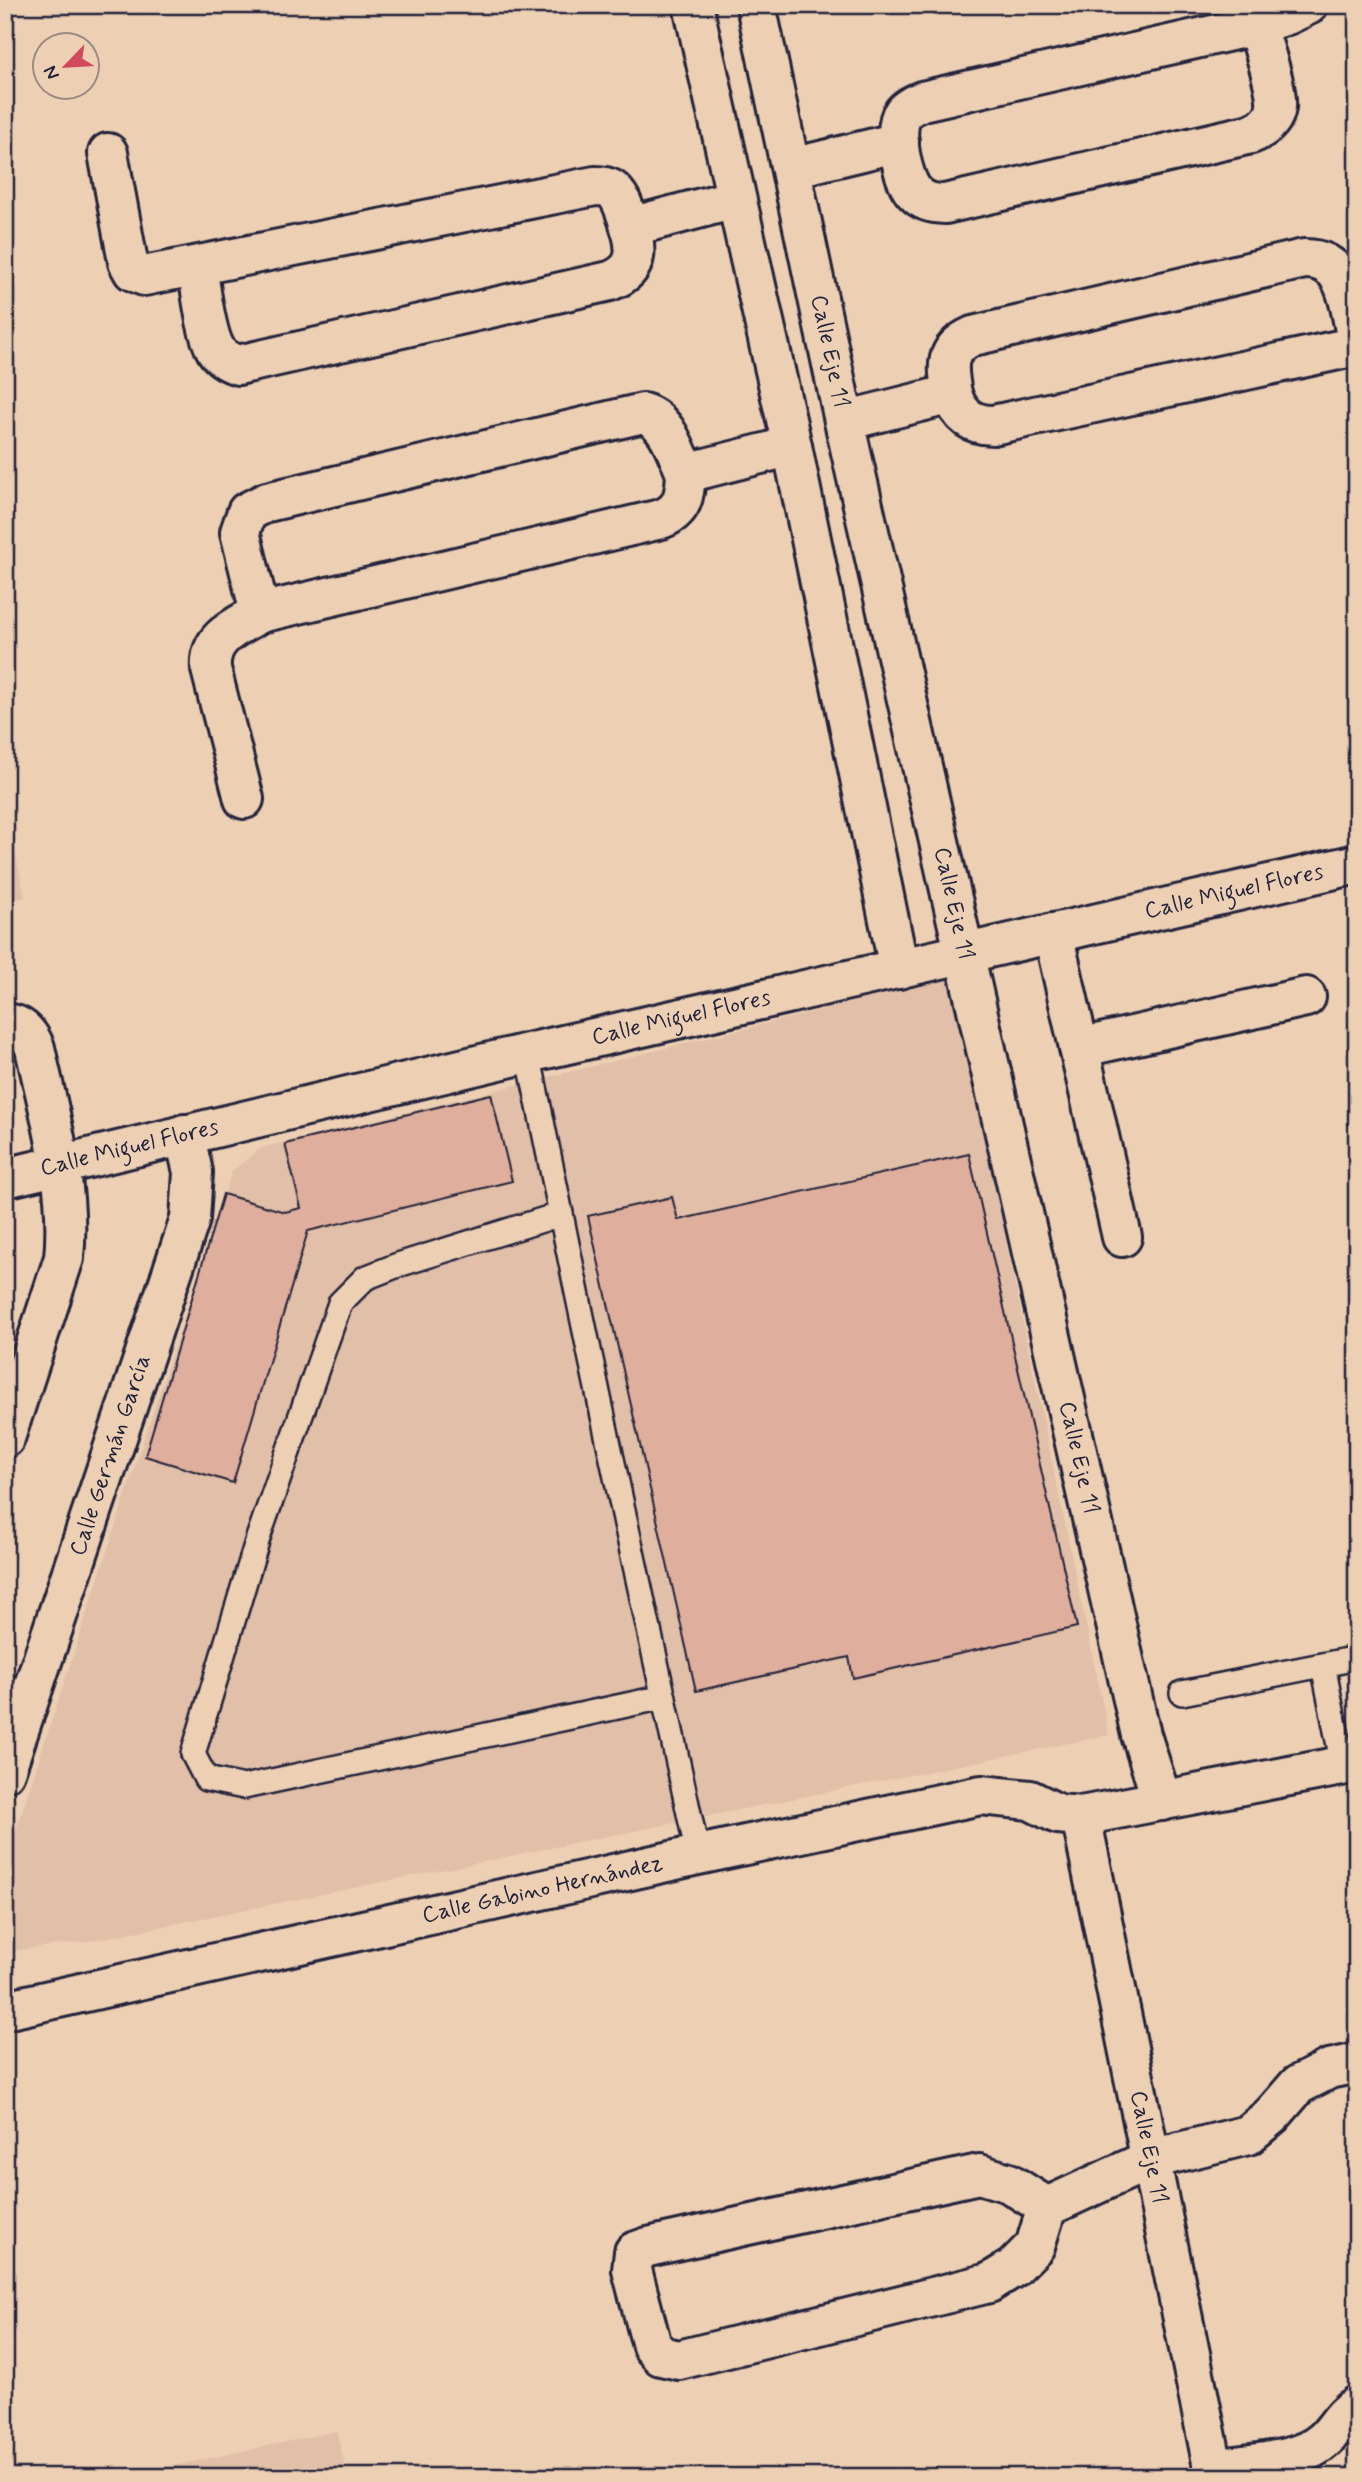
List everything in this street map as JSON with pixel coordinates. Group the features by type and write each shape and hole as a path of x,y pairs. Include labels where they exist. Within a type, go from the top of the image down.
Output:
{"street":[{"path":"693,5 792,446 899,969"},
{"name":"Calle Eje 11","path":"756,5 844,421 1140,1735 1162,1801"},
{"path":"1257,24 1276,108 1263,130 945,204 933,204 912,191 899,142 898,125 902,114 911,106 922,101 1257,24 1308,5"},
{"path":"792,168 899,142"},
{"path":"108,153 128,262 133,271 144,276 595,186 610,189 617,196 635,244 635,256 630,268 621,277 610,281 239,365 216,352 197,266"},
{"path":"630,227 735,199"},
{"path":"1357,340 1338,272 1328,263 1317,259 973,336 962,341 953,350 948,362 952,394 961,413 970,421 993,425 1357,346"},
{"path":"844,421 952,394"},
{"path":"244,799 210,659 218,640 260,612 660,519 678,509 683,499 686,473 663,425 654,416 643,413 267,502 247,512 240,532 260,612"},
{"path":"686,473 792,446"},
{"name":"Calle Miguel Flores","path":"5,1178 528,1053 1357,864"},
{"path":"1053,933 1122,1237"},
{"path":"1079,1048 1306,996"},
{"path":"5,1023 21,1027 30,1036 35,1048 66,1208 64,1258 5,1438"},
{"name":"Calle Germán García","path":"5,1772 190,1219 193,1172 184,1134"},
{"path":"1081,1816 1350,1765"},
{"name":"Calle Gabino Hernández","path":"5,2010 698,1855 981,1795 1030,1800 1058,1814 1081,1816"},
{"name":"Calle Eje 11","path":"1081,1816 1215,2473"},
{"path":"1047,2207 1009,2183 979,2174 648,2247 634,2252 632,2270 653,2346 661,2356 679,2360 989,2283 1013,2268 1035,2246 1047,2207 1151,2159 1248,2135 1272,2115 1298,2085 1329,2069 1357,2063"},
{"path":"1215,2473 1302,2455 1324,2440 1346,2412 1357,2406"}],"lane":[{"path":"528,1053 614,1479 698,1855"},
{"path":"561,1214 398,1265 365,1278 340,1303 258,1538 193,1754 206,1779 244,1787 664,1696"},
{"path":"1182,1693 1357,1658"},
{"path":"1323,1665 1350,1765"}],"shaded area":[{"path":"5,805 25,897 5,902"},
{"path":"951,978 1109,1735 90,1941 10,1951 5,1946 5,1863 232,1171 261,1148"},
{"path":"337,2431 347,2477 122,2477"}],"building":[{"path":"491,1094 512,1181 308,1231 233,1483 145,1456 223,1194 285,1212 301,1208 285,1144"},
{"path":"969,1154 1077,1627 853,1678 849,1657 696,1691 588,1216 672,1197 678,1220"}]}
